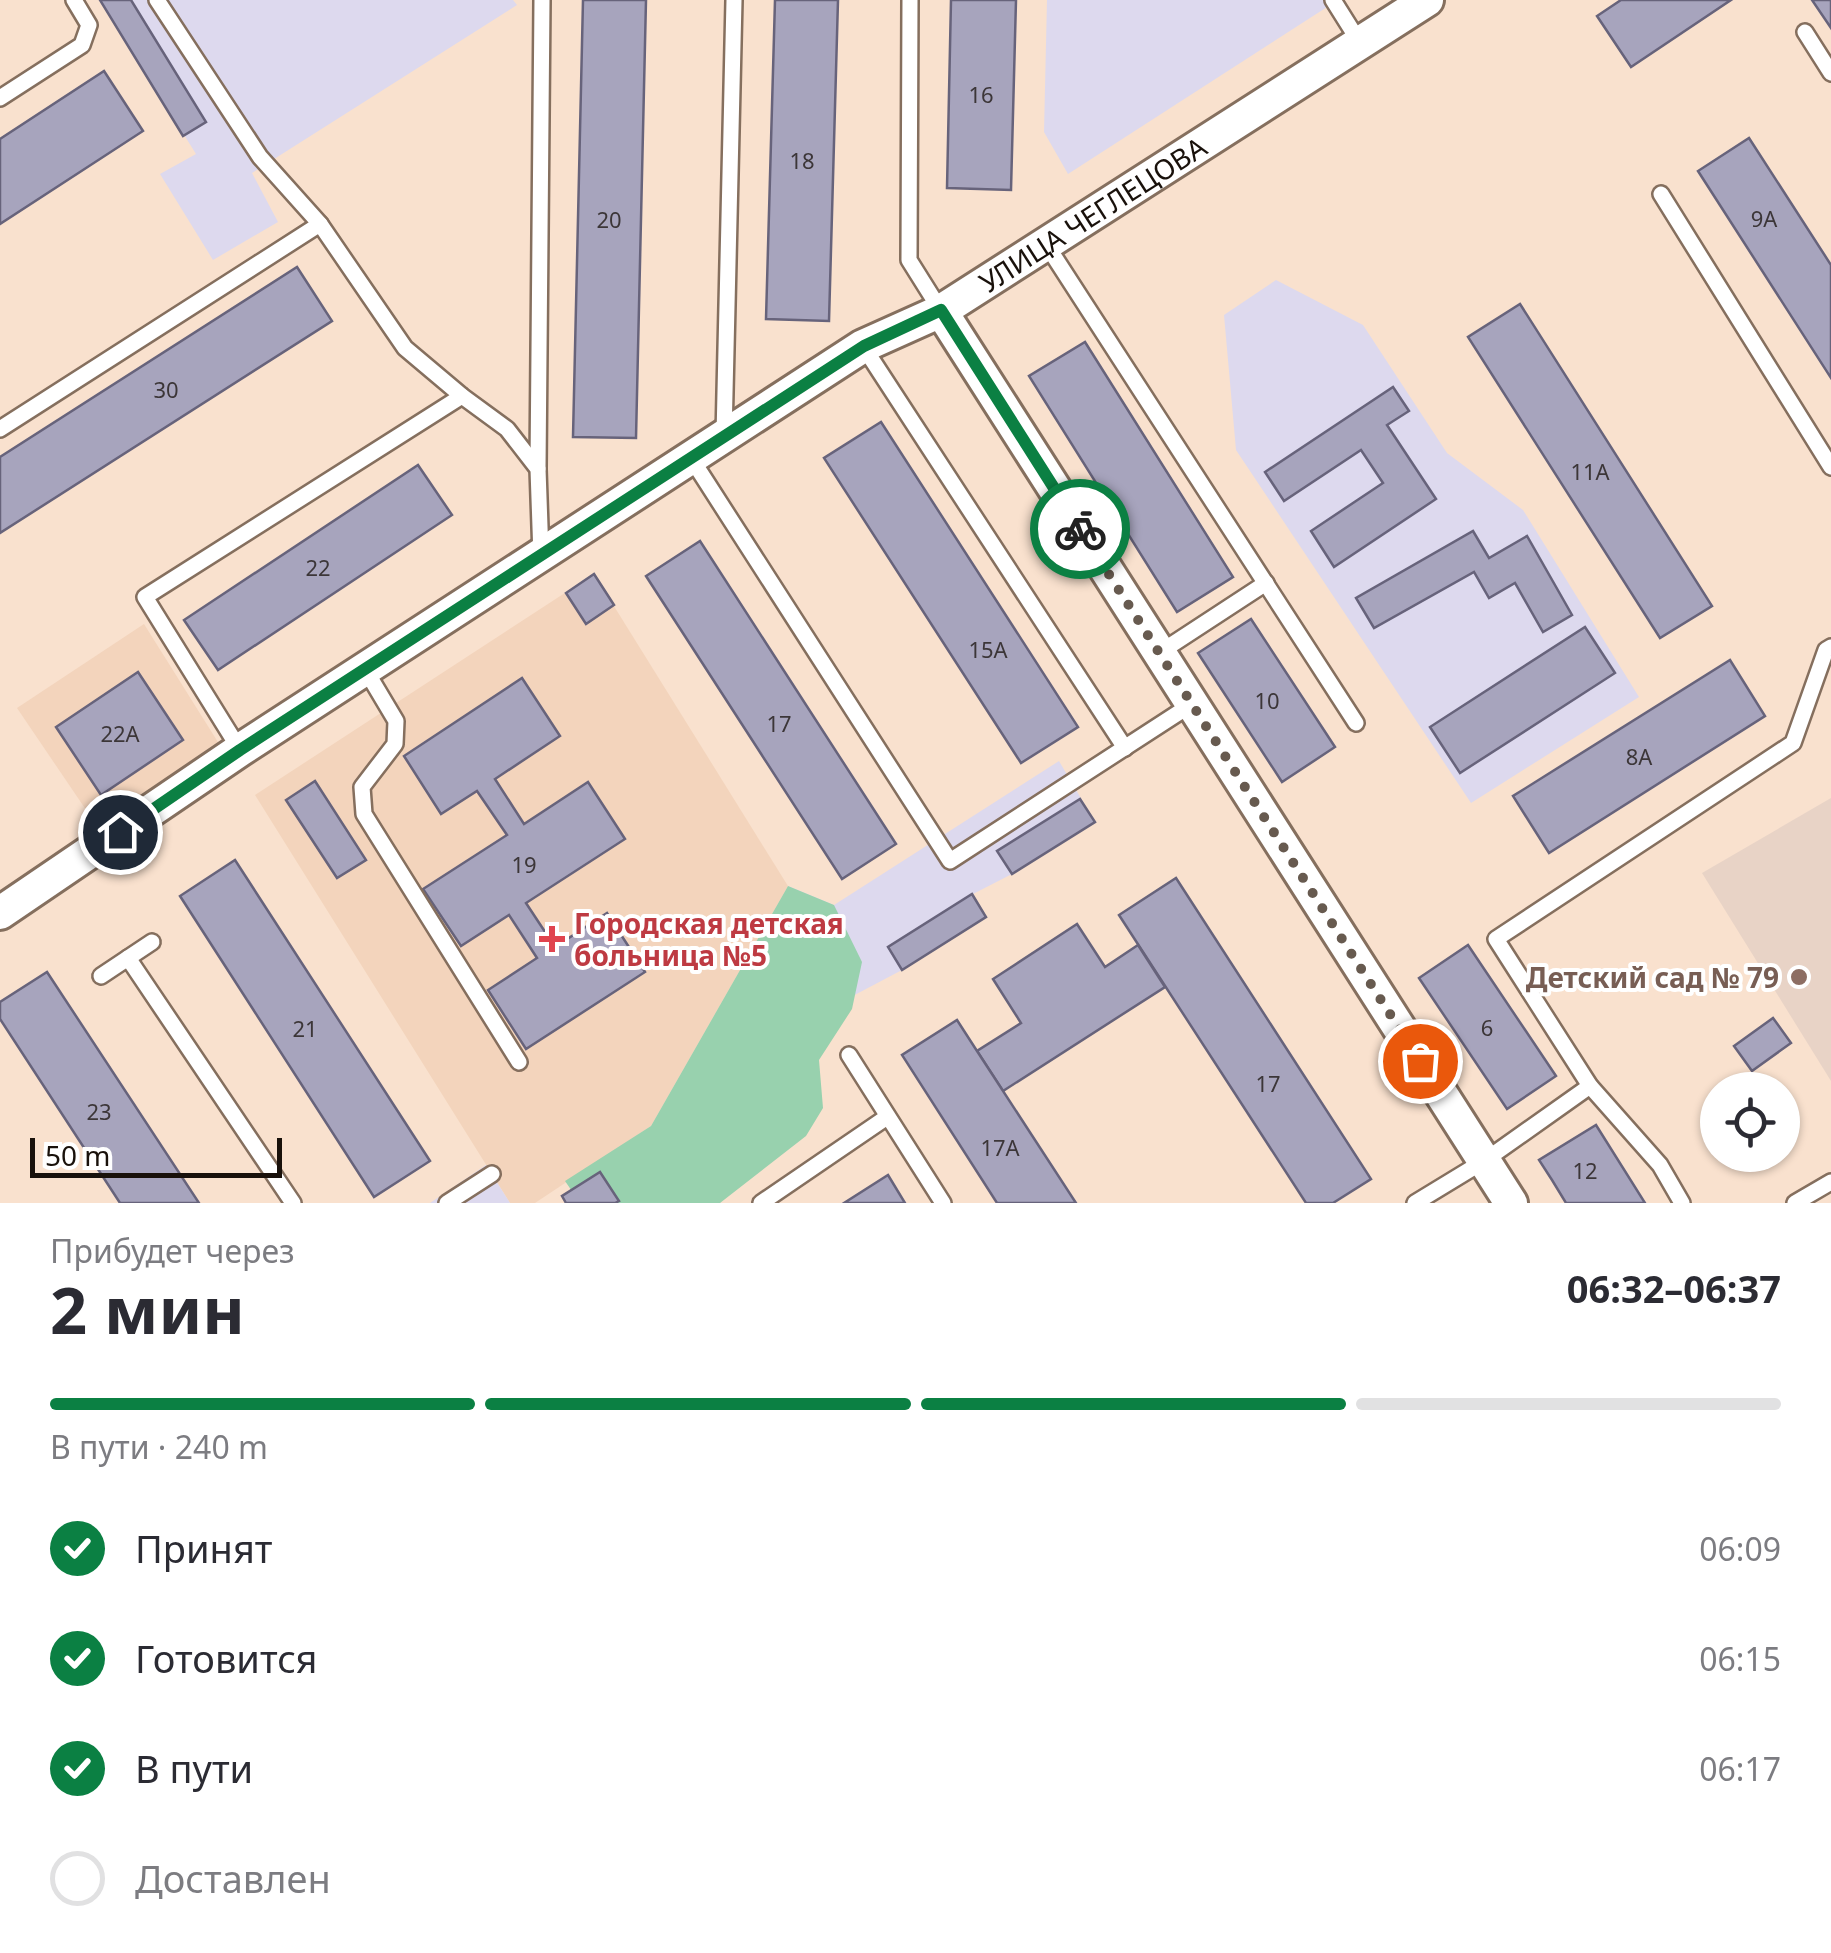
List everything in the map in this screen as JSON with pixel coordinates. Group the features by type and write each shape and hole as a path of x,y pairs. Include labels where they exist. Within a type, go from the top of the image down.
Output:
{"street":[{"name":"УЛИЦА ЧЕГЛЕЦОВА","path":"0,913 240,750 864,346 941,310 1426,0"},
{"path":"941,310 1510,1203"}],"lane":[{"path":"0,98 82,45 89,25 74,0"},
{"path":"157,0 260,157 320,224 405,348 507,430 538,469"},
{"path":"540,556 542,0"},
{"path":"724,436 734,0"},
{"path":"910,0 908,260 941,310"},
{"path":"1332,0 1360,42"},
{"path":"1805,32 1831,72"},
{"path":"1661,194 1831,466"},
{"path":"0,429 320,224"},
{"path":"1046,244 1356,723"},
{"path":"864,346 1125,748"},
{"path":"240,750 145,596 462,396"},
{"path":"691,458 950,861 1192,704"},
{"path":"1159,653 1266,583"},
{"path":"1682,1203 1660,1165 1590,1086 1496,940 1793,743 1826,650 1831,647"},
{"path":"365,669 396,721 395,744 362,787 364,814 519,1062"},
{"path":"101,976 152,942"},
{"path":"128,958 293,1203"},
{"path":"849,1056 943,1203"},
{"path":"1415,1203 1484,1161 1590,1086"},
{"path":"762,1203 887,1117"},
{"path":"447,1203 492,1174"},
{"path":"1795,1203 1831,1182"}],"shaded area":[{"path":"100,0 513,0 517,5 252,173 278,222 213,260 160,174 196,154"},
{"path":"1047,0 1338,0 1068,174 1044,132"},
{"path":"1276,280 1363,325 1447,453 1523,510 1639,697 1471,803 1236,450 1224,315"},
{"name":"Городская детская больница №5","path":"594,574 788,886 651,1126 535,1203 510,1203 255,795"},
{"path":"144,624 221,747 99,829 17,708"},
{"path":"1059,761 1095,822 973,894 986,917 902,970 830,1008 788,886 834,905"},
{"name":"Детский сад № 79","path":"1831,798 1831,1081 1702,873"},
{"path":"486,1165 510,1203 430,1203"}],"green space":[{"path":"788,886 834,905 862,962 852,1009 819,1060 823,1108 806,1136 720,1203 580,1203 565,1181 651,1126"}],"building":[{"path":"100,0 131,0 206,122 183,136"},
{"path":"583,0 646,0 636,438 573,437"},
{"path":"775,0 838,0 829,321 766,319"},
{"path":"951,0 1016,0 1011,190 947,188"},
{"path":"1621,0 1731,0 1631,67 1597,16"},
{"path":"1812,0 1831,0 1831,28"},
{"path":"104,71 143,131 0,224 0,139"},
{"path":"1749,138 1831,265 1831,378 1698,171"},
{"path":"297,267 332,321 0,533 0,457"},
{"path":"1520,304 1712,606 1660,638 1468,337"},
{"path":"1085,342 1233,577 1177,612 1029,376"},
{"path":"1393,387 1409,411 1387,425 1436,499 1334,567 1311,531 1383,483 1361,450 1284,501 1265,472"},
{"path":"881,422 1078,727 1021,763 824,458"},
{"path":"418,465 452,515 218,670 184,620"},
{"path":"1473,531 1489,558 1527,536 1572,615 1543,632 1515,583 1489,598 1474,572 1374,628 1356,598"},
{"path":"700,541 896,844 842,879 646,576"},
{"path":"594,574 614,605 586,624 566,593"},
{"path":"1251,619 1335,747 1282,782 1198,653"},
{"path":"1585,627 1615,673 1460,773 1430,727"},
{"path":"1730,660 1765,716 1549,853 1513,796"},
{"path":"138,672 183,740 101,795 56,727"},
{"path":"522,678 560,736 495,779 524,824 588,782 625,839 526,903 555,947 607,913 645,972 526,1049 488,990 537,958 509,915 461,946 423,889 507,835 477,791 441,814 404,756"},
{"path":"315,781 366,860 337,878 286,800"},
{"path":"1080,799 1095,822 1012,874 997,851"},
{"path":"235,860 430,1161 374,1197 180,896"},
{"path":"1176,878 1371,1179 1333,1203 1306,1203 1119,915"},
{"path":"972,894 986,917 902,970 888,947"},
{"path":"1077,924 1105,967 1138,945 1165,987 1003,1091 977,1051 1021,1023 993,979"},
{"path":"1468,945 1556,1076 1507,1109 1419,978"},
{"path":"47,972 199,1203 120,1203 0,1019 0,1002"},
{"path":"1773,1018 1791,1043 1752,1071 1734,1046"},
{"path":"957,1020 1076,1203 997,1203 902,1055"},
{"path":"1596,1125 1645,1203 1566,1203 1539,1160"},
{"path":"600,1172 619,1201 566,1203 562,1196"},
{"path":"888,1175 905,1203 844,1203"}],"way so far":[{"path":"1080,529 1420,1061"}],"place":[{"name":"Городская детская больница №5","path":"552,939"},
{"name":"Детский сад № 79","path":"1799,977"}],"route":[{"path":"120,832 240,750 864,346 941,310 1080,529"}]}
